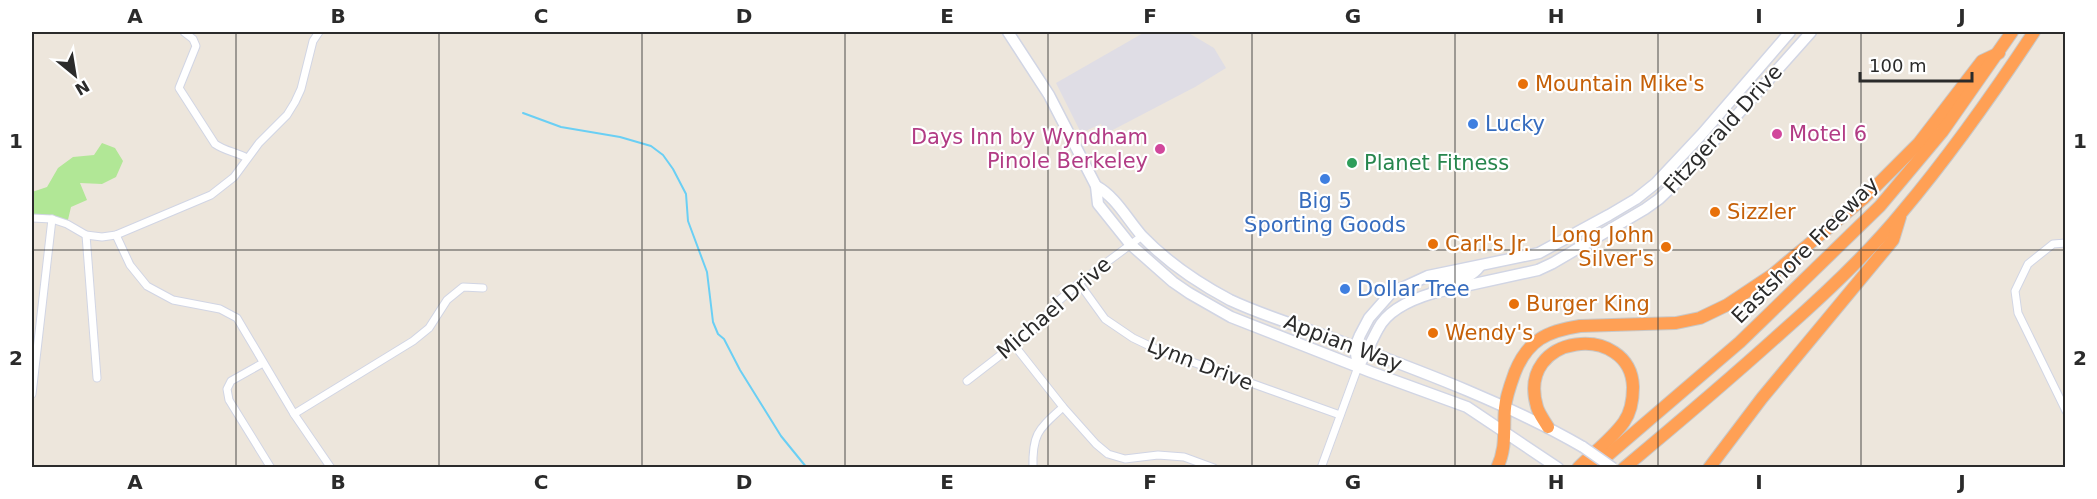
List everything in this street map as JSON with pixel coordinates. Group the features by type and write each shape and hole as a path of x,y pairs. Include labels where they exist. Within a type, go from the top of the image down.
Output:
{"highway":[{"name":"Eastshore Freeway","path":"1593,468 1740,342 1880,206 1942,132 2012,32"},
{"name":"Eastshore Freeway","path":"1624,468 1835,284 1902,213 1989,99 2034,32"},
{"path":"1497,468 1504,453 1505,407 1512,379 1527,349 1541,338 1564,329 1580,326 1676,323 1700,318 1728,305 1816,241 1871,192 1919,143 1982,61 1999,53"},
{"path":"1710,468 1762,398 1893,240 1902,213"},
{"path":"1548,427 1537,408 1534,394 1536,376 1542,363 1554,351 1571,344 1591,343 1613,352 1629,370 1633,382 1631,409 1625,422 1578,468"}],"main road":[{"name":"Appian Way","path":"1008,32 1048,94 1096,186 1098,204 1130,244 1181,288 1231,317 1467,407 1557,467"},
{"name":"Fitzgerald Drive","path":"1355,347 1369,318 1391,294 1428,276 1524,258 1554,246 1636,199 1656,183 1702,134 1790,32"},
{"name":"Fitzgerald Drive","path":"1358,367 1368,352 1379,326 1389,315 1417,298 1538,270 1659,200 1811,32"},
{"name":"Appian Way","path":"1096,186 1108,193 1142,236 1183,271 1231,300 1505,407 1548,427 1613,468"},
{"path":"1479,283 1482,276 1515,264 1524,258"},
{"path":"1433,293 1435,288 1443,282 1469,276 1480,266"},
{"path":"1355,347 1358,367"}],"street":[{"path":"183,32 193,39 196,46 180,83 181,94 215,144 222,149 237,152 247,159"},
{"path":"32,218 52,219 67,224 86,235 102,237 116,235 211,195 234,177 259,143 287,115 301,89 313,41 319,32"},
{"path":"32,394 52,219"},
{"path":"86,235 97,378"},
{"path":"116,235 130,265 147,286 173,300 220,309 237,318 294,414 331,468"},
{"name":"Michael Drive","path":"967,381 1038,326 1055,303 1079,283 1142,236"},
{"path":"2066,243 2053,244 2028,264 2015,291 2018,313 2066,411"},
{"name":"Lynn Drive","path":"1079,283 1105,319 1132,338 1156,349 1340,415"},
{"path":"294,414 413,341 429,328 447,300 463,287 483,288"},
{"path":"1014,345 1063,407 1108,454 1125,459 1158,455 1184,457 1214,468"},
{"path":"263,363 231,381 227,389 229,400 271,468"},
{"path":"1321,468 1358,367"},
{"path":"1033,468 1032,446 1041,428 1063,407"}],"shaded area":[{"path":"1145,32 1187,32 1214,48 1226,68 1195,87 1105,134 1101,124 1081,133 1056,83"}],"green space":[{"path":"102,143 115,148 123,161 116,177 102,184 80,183 87,200 71,207 67,224 32,216 32,192 47,187 58,168 73,157 94,155"}],"waterway":[{"path":"523,113 561,127 620,137 651,146 663,155 686,194 688,221 707,272 713,322 718,334 724,339 740,370 781,436 807,468"}],"place":[{"name":"Mountain Mike's","path":"1523,84"},
{"name":"Lucky","path":"1473,124"},
{"name":"Motel 6","path":"1777,134"},
{"name":"Days Inn by Wyndham Pinole Berkeley","path":"1160,149"},
{"name":"Planet Fitness","path":"1352,163"},
{"name":"Big 5 Sporting Goods","path":"1325,179"},
{"name":"Sizzler","path":"1715,212"},
{"name":"Carl's Jr.","path":"1433,244"},
{"name":"Long John Silver's","path":"1666,247"},
{"name":"Dollar Tree","path":"1345,289"},
{"name":"Burger King","path":"1514,304"},
{"name":"Wendy's","path":"1433,333"}]}
